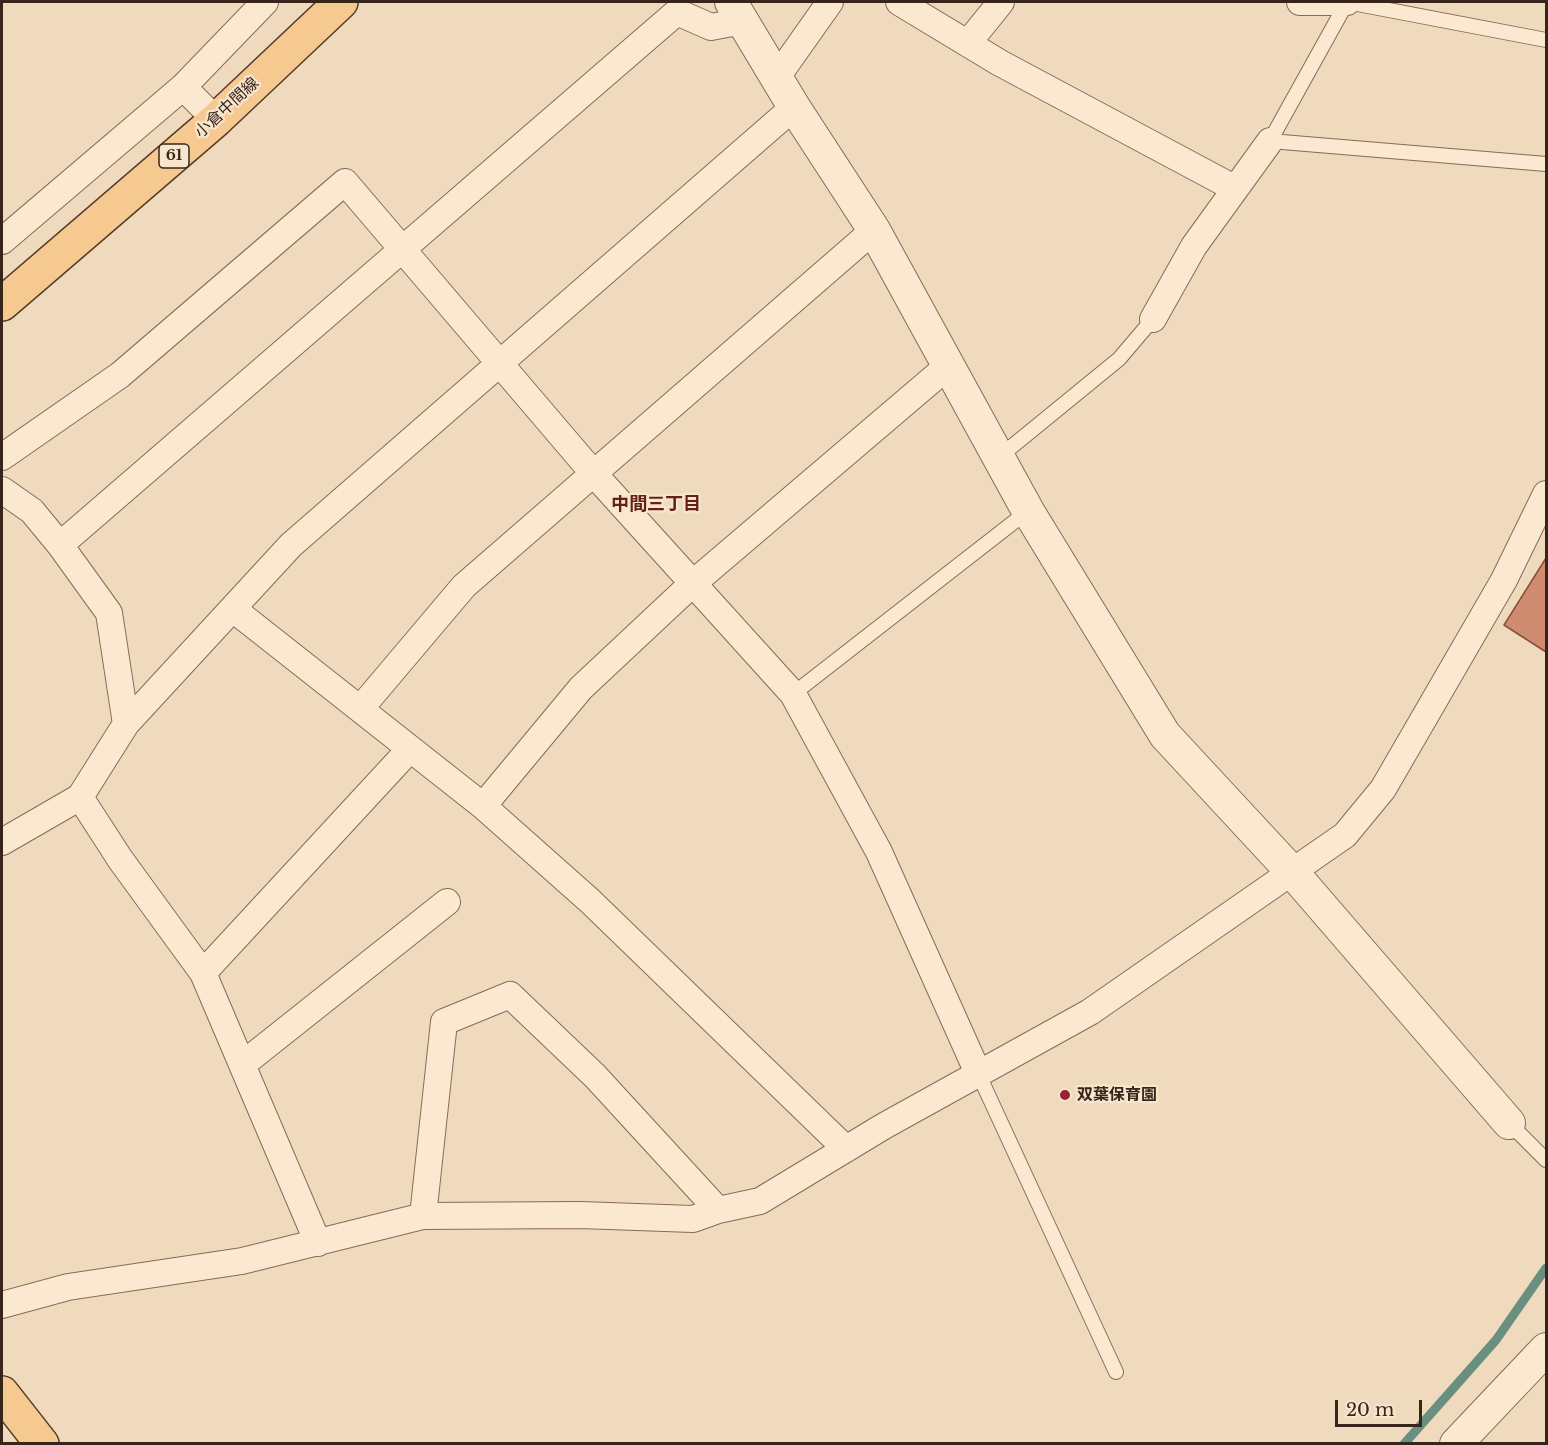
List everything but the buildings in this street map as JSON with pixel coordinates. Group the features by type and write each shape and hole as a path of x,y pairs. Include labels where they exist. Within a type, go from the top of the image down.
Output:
{"main road":[{"name":"小倉中間線","path":"2,304 216,120 341,2"},
{"path":"2,1393 42,1443"}],"street":[{"path":"2,241 183,87 265,2"},
{"path":"777,77 830,2"},
{"path":"899,2 968,43 1234,188"},
{"path":"968,43 1001,2"},
{"path":"1300,2 1347,2"},
{"path":"60,544 677,12 711,27 737,11 794,107 874,230 1028,511 1165,735 1293,873 1509,1123"},
{"path":"183,87 216,120"},
{"path":"2,842 80,797 126,724 291,545 498,362 794,107"},
{"path":"1153,319 1194,246 1270,141"},
{"path":"2,457 120,375 345,182 594,474 793,694 879,852 978,1072"},
{"path":"360,709 464,586 874,230"},
{"path":"483,806 581,688 692,585 948,366"},
{"path":"2,490 32,511 60,544 108,613 126,724"},
{"path":"2,1305 68,1287 242,1261 423,1216 580,1215 693,1220 717,1210 760,1201 978,1072 1090,1012 1345,835 1383,789 1504,580 1546,494"},
{"path":"233,609 483,806 590,901 846,1149"},
{"path":"203,973 410,748"},
{"path":"80,797 120,859 203,973 318,1243"},
{"path":"243,1064 447,902"},
{"path":"423,1216 444,1022 510,994 595,1076 717,1210"},
{"path":"1456,1443 1546,1349"}],"lane":[{"path":"1546,40 1347,2 1270,141 1546,164"},
{"path":"999,458 1119,359 1153,319"},
{"path":"793,694 1028,511"},
{"path":"978,1072 1116,1372"},
{"path":"1509,1123 1546,1160"}],"waterway":[{"path":"1404,1444 1496,1340 1546,1268"}],"place":[{"name":"双葉保育園","path":"1065,1095"}],"district":[{"name":"中間三丁目","path":"656,505"}]}
